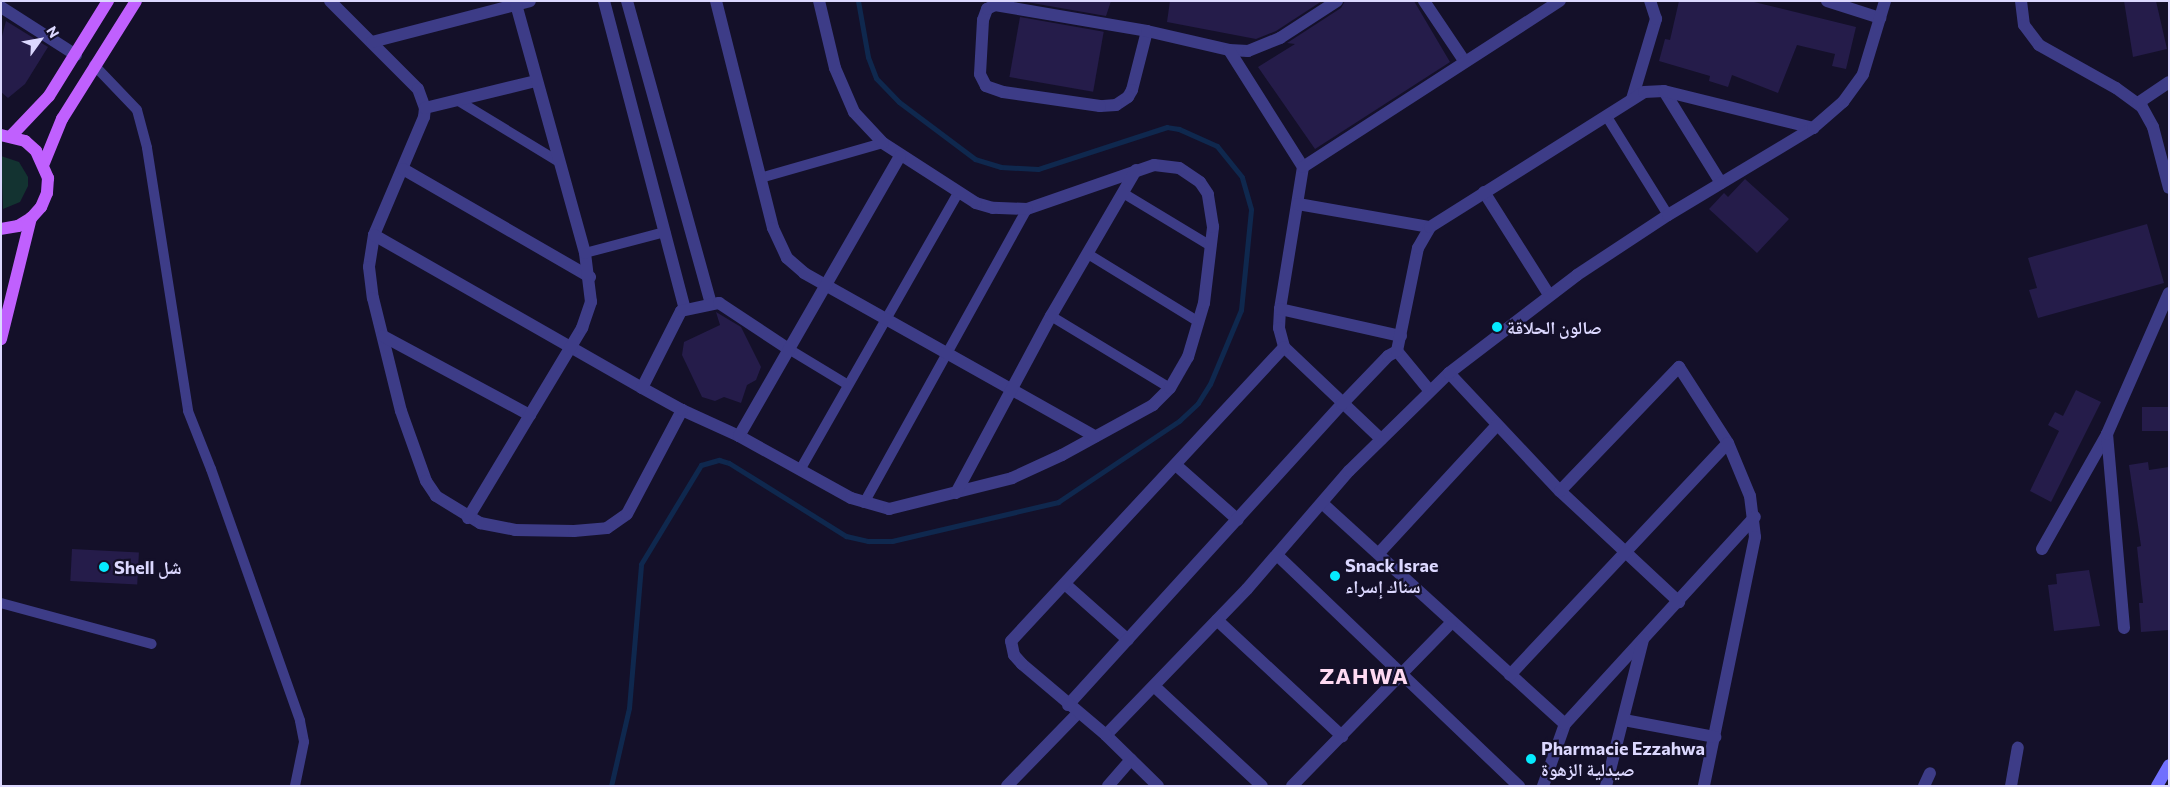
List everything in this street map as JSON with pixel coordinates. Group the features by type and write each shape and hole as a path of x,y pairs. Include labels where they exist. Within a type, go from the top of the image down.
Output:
{"main road":[{"path":"6,135 49,96 108,1"},
{"path":"1,228 18,226 31,218 41,207 47,193 44,163 62,119 94,65 136,1"},
{"path":"6,135 25,141 44,163"},
{"path":"1,339 31,218"},
{"path":"2157,786 2169,765"}],"street":[{"path":"330,1 418,89 425,108 403,169 374,235 370,282 402,411 426,481 436,496 468,518 496,528 594,531 617,523 634,504 682,410"},
{"path":"372,42 530,1"},
{"path":"604,1 686,309"},
{"path":"627,1 711,303"},
{"path":"716,1 760,178 774,228 786,258 804,274 1095,436"},
{"path":"374,235 570,349 682,410 739,436 864,503 890,509 956,493 1027,472 1153,405 1170,388 1188,358 1199,322 1211,246 1212,211 1200,182 1179,168 1154,165 1027,209 993,208 958,193 883,143 854,112 843,92 819,1"},
{"path":"1147,32 1132,90 1128,97 1116,105 1100,106 1003,92 986,86 980,74 983,20 987,9 994,6 1147,32 1229,50 1248,51 1280,38 1337,1"},
{"path":"1424,1 1464,62"},
{"path":"1303,167 1560,1"},
{"path":"1650,1 1656,19"},
{"path":"1632,99 1661,1"},
{"path":"1827,1 1880,18"},
{"path":"1106,735 1277,555 1380,438 1429,390 1549,295 1668,215 1813,128 1855,87 1863,74 1885,1"},
{"path":"2021,1 2024,25 2039,45 2138,103 2153,127 2169,188"},
{"path":"468,518 570,349 588,314 590,276 585,253 516,5"},
{"path":"1,7 76,55"},
{"path":"1229,50 1303,167 1280,309 1278,328 1284,347 1380,438"},
{"path":"425,108 536,81"},
{"path":"2138,103 2169,82"},
{"path":"1007,786 1073,709 1128,640 1342,404 1388,356 1397,351 1418,248 1430,227 1644,92 1664,91 1813,128"},
{"path":"1664,91 1721,183"},
{"path":"739,436 787,348 900,156"},
{"path":"403,169 590,276"},
{"path":"956,493 1011,389 1136,170"},
{"path":"1484,192 1549,295"},
{"path":"1298,204 1430,227"},
{"path":"2042,550 2107,434 2169,293"},
{"path":"642,388 675,318 686,309 711,303 724,306 787,348"},
{"path":"1280,309 1401,336"},
{"path":"383,336 530,415"},
{"path":"1158,786 1106,735 1022,664 1011,648 1015,633 1065,584 1177,466 1284,347"},
{"path":"1397,351 1429,390"},
{"path":"1560,491 1679,367 1728,443 1743,474 1755,517 1750,569 1704,786"},
{"path":"1449,373 1560,491 1678,602"},
{"path":"1379,553 1497,425"},
{"path":"2107,434 2124,628"},
{"path":"1510,674 1728,443"},
{"path":"1177,466 1238,520"},
{"path":"1322,503 1565,724"},
{"path":"1544,786 1557,739 1565,724 1755,517"},
{"path":"1277,555 1402,672 1518,786"},
{"path":"1065,584 1128,640"},
{"path":"1217,620 1342,736"},
{"path":"1292,786 1452,622"},
{"path":"1606,786 1643,639"},
{"path":"1154,686 1262,786"},
{"path":"1624,720 1715,737"},
{"path":"2011,786 2018,748"},
{"path":"1108,786 1131,760"},
{"path":"1924,786 1930,773"}],"lane":[{"path":"94,65 137,110 147,148 188,411 211,469 300,721 304,742 295,786"},
{"path":"457,100 559,162"},
{"path":"1607,117 1668,215"},
{"path":"760,178 883,143"},
{"path":"800,470 958,193"},
{"path":"1123,193 1211,246"},
{"path":"864,503 1027,209"},
{"path":"585,253 665,232"},
{"path":"1088,254 1199,322"},
{"path":"1052,316 1170,388"},
{"path":"787,348 848,384"},
{"path":"1,603 152,644"}],"green space":[{"path":"1,156 19,162 28,177 28,186 20,202 3,209"}],"building":[{"path":"1021,1 1111,1 1106,16"},
{"path":"1170,1 1322,1 1276,31 1256,39 1167,22"},
{"path":"1345,1 1414,1 1450,62 1315,149 1258,67 1295,44 1287,43 1341,8"},
{"path":"1679,1 1750,1 1856,27 1846,69 1832,66 1835,54 1797,45 1778,93 1732,75 1728,87 1709,81 1710,76 1659,61 1665,39 1670,40"},
{"path":"2124,1 2156,1 2167,49 2133,57"},
{"path":"1020,17 1104,32 1093,92 1009,77"},
{"path":"6,21 48,47 25,84 8,98 1,92 1,40"},
{"path":"1745,179 1789,219 1757,253 1709,209 1724,193 1728,197"},
{"path":"2147,224 2164,283 2038,318 2029,290 2037,288 2028,258"},
{"path":"716,312 741,327 761,367 756,380 747,385 741,403 724,397 715,401 702,397 682,355 684,342 720,325"},
{"path":"2076,390 2101,402 2051,502 2030,491 2059,431 2048,425 2055,412 2063,416"},
{"path":"2142,407 2169,407 2169,431 2142,431"},
{"path":"2148,462 2149,470 2169,467 2169,630 2141,632 2139,603 2143,603 2137,547 2141,546 2129,465"},
{"name":"Shell شل","path":"72,549 139,553 137,584 70,581"},
{"path":"2089,570 2100,626 2054,631 2048,585 2057,584 2056,574"}],"waterway":[{"path":"611,786 629,708 641,564 701,465 719,460 729,463 846,536 868,541 892,541 1058,502 1179,421 1198,403 1210,384 1241,310 1251,209 1242,177 1217,146 1179,129 1167,127 1038,169 1001,167 975,159 899,102 876,78 868,57 858,1"}],"place":[{"name":"صالون الحلاقة","path":"1497,327"},
{"name":"Shell شل","path":"104,567"},
{"name":"Snack Israe سناك إسراء","path":"1335,576"},
{"name":"Pharmacie Ezzahwa صيدلية الزهوة","path":"1531,759"}],"district":[{"name":"ZAHWA","path":"1364,676"}]}
